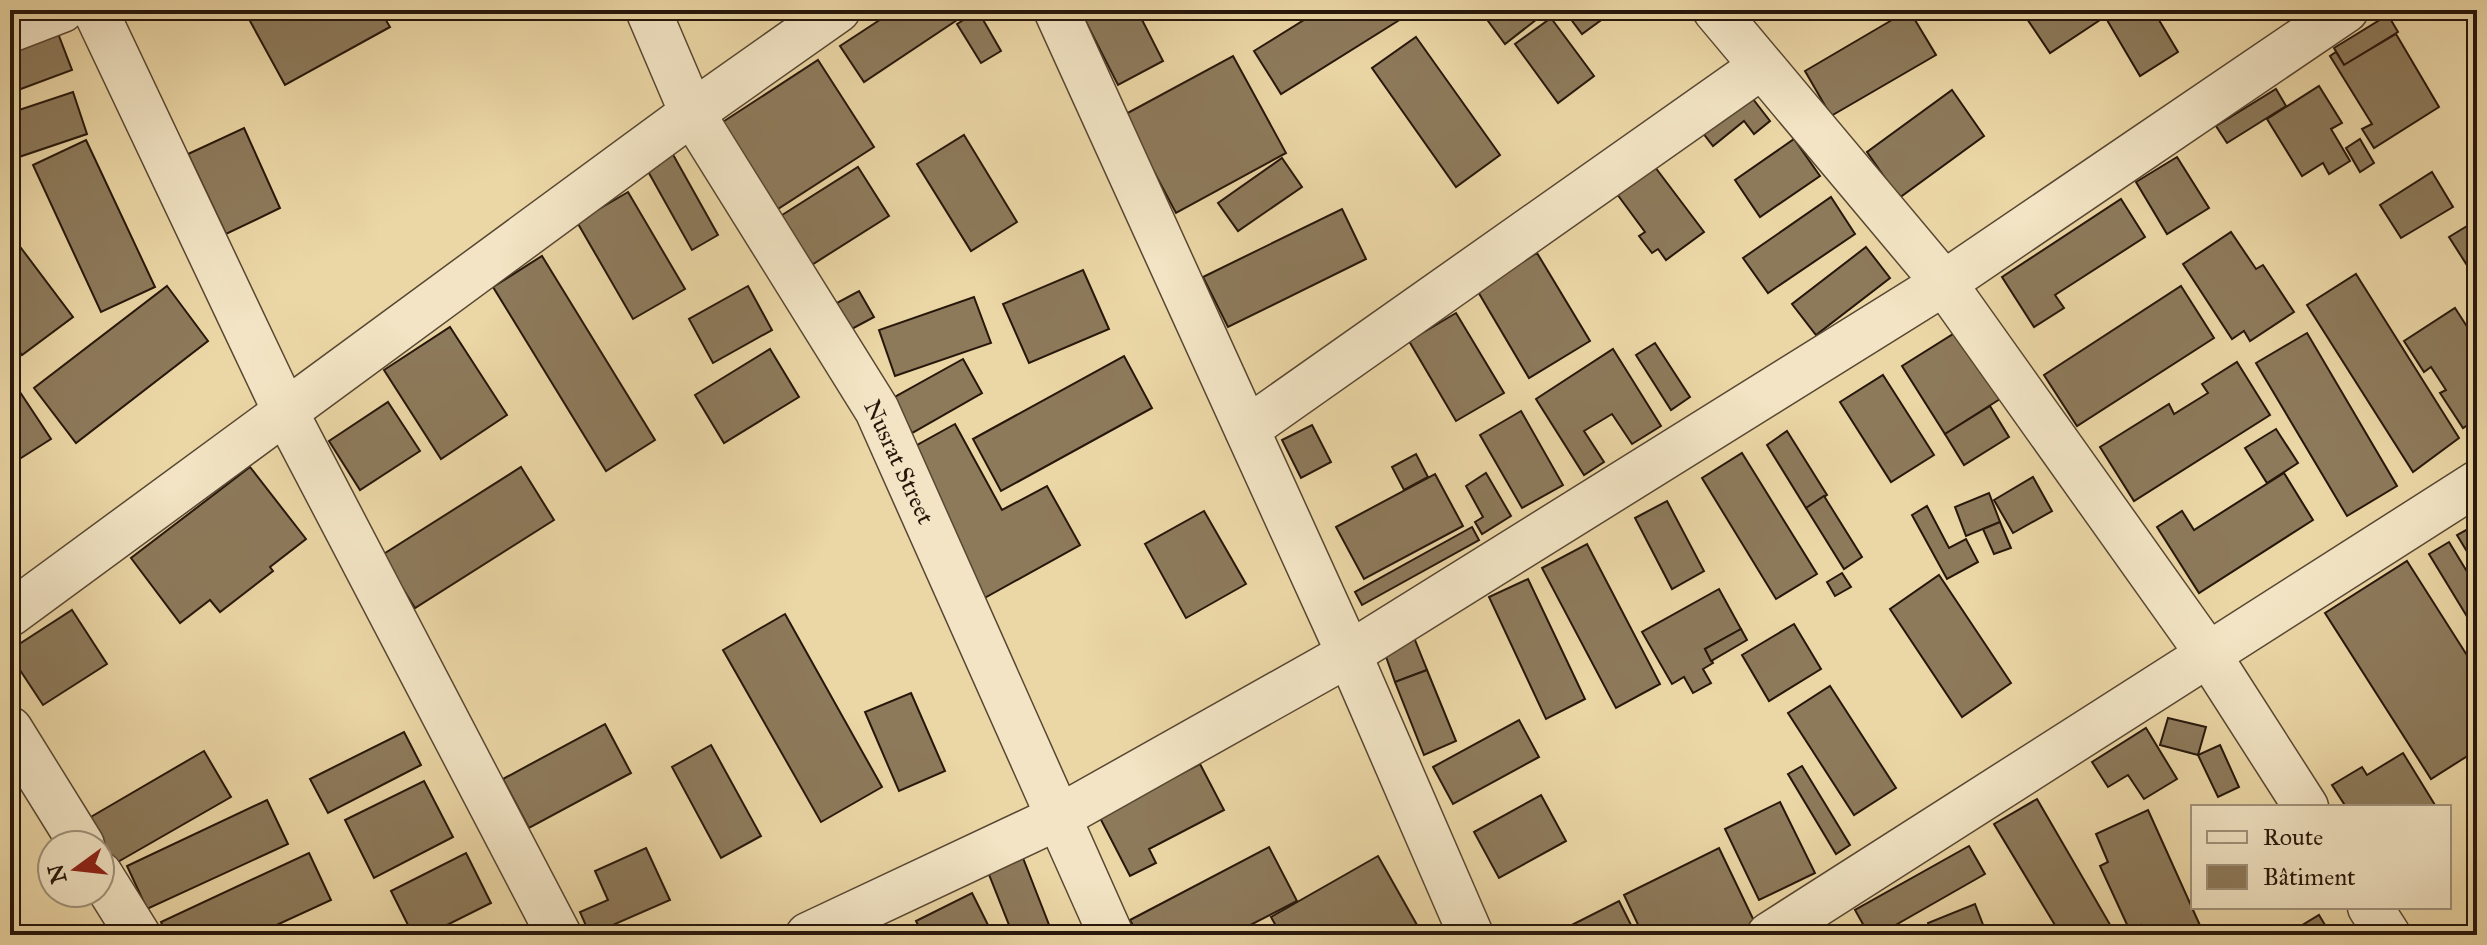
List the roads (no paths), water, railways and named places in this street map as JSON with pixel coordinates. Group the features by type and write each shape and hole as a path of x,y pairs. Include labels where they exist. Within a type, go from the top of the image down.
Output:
{"street":[{"path":"10,30 62,10"},
{"path":"95,10 285,411 559,935"},
{"name":"Nusrat Street","path":"648,10 692,113 877,410 1111,935"},
{"path":"10,614 692,113 838,10"},
{"path":"1056,10 1349,654 1471,935"},
{"path":"1715,10 1944,283 2208,654 2305,805"},
{"path":"808,935 1059,817 1349,654 1944,283 2341,11"},
{"path":"1247,429 1761,67"},
{"path":"1769,935 2477,483"},
{"path":"10,729 72,829"},
{"path":"116,900 138,935"},
{"path":"2371,909 2388,935"}]}
